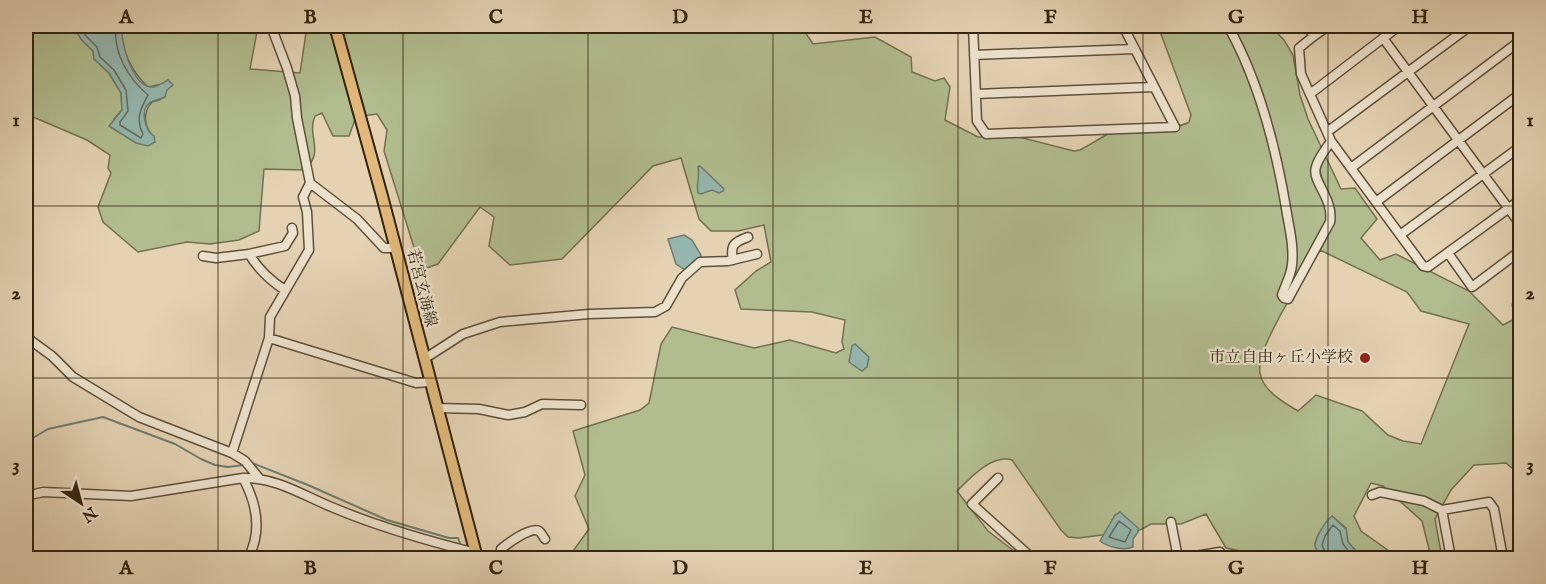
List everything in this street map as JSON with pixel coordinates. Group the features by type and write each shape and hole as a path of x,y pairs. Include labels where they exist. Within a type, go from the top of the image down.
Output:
{"main road":[{"name":"若宮玄海線","path":"335,26 477,556"}],"street":[{"path":"232,453 269,338 270,317 309,250 307,212 303,197 310,183 295,96 273,26"},
{"path":"973,26 977,121 986,134 1175,127 1123,26"},
{"path":"1228,26 1244,60 1280,172 1293,246 1292,266 1282,295 1284,298 1288,298 1330,222 1332,212 1315,175 1316,166 1331,141"},
{"path":"1307,26 1314,36"},
{"path":"1328,26 1299,48 1301,74 1331,141 1423,266 1428,267 1521,200"},
{"path":"1310,94 1399,26"},
{"path":"1327,132 1470,26"},
{"path":"1517,26 1521,30"},
{"path":"1383,38 1521,224"},
{"path":"1351,168 1521,41"},
{"path":"974,55 1135,49"},
{"path":"976,94 1153,87"},
{"path":"1376,202 1521,94"},
{"path":"1400,235 1521,147"},
{"path":"310,183 357,219 384,248 396,248"},
{"path":"203,256 216,258 249,254 285,246 293,233 292,228"},
{"path":"733,260 732,245 735,241 748,237"},
{"path":"1448,253 1472,287 1521,251"},
{"path":"249,254 261,272 285,290"},
{"path":"424,359 464,334 500,322 589,314 655,312 666,306 681,279 700,262 733,260 757,254"},
{"path":"26,337 52,356 79,381 139,417 232,453 246,461 259,478"},
{"path":"269,338 416,383 430,382"},
{"path":"437,408 479,409 508,415 525,412 542,404 581,405"},
{"path":"26,496 43,492 130,496 243,478 259,478 304,493 333,508 411,535 489,558"},
{"path":"243,478 255,510 257,527 256,540 248,558"},
{"path":"998,478 972,504 1032,558"},
{"path":"1372,495 1380,492 1424,501 1442,510 1489,502 1494,509 1503,558"},
{"path":"1442,510 1451,558"},
{"path":"1171,522 1178,558"},
{"path":"500,558 501,549 527,532 539,531 545,539"},
{"path":"1183,558 1220,552 1224,558"}],"green space":[{"path":"26,26 77,26 81,39 93,51 94,59 109,73 121,93 122,110 114,119 151,134 146,122 146,114 152,102 160,100 158,85 148,87 136,74 125,51 122,26 258,26 250,69 300,73 307,26 801,26 813,44 875,37 911,57 912,72 935,81 944,78 950,87 945,120 978,137 1015,136 1074,151 1130,125 1177,126 1189,122 1191,115 1158,26 1270,26 1284,40 1293,55 1300,95 1308,119 1341,189 1355,188 1377,219 1361,238 1380,260 1396,254 1469,291 1503,325 1520,316 1520,475 1506,463 1474,465 1451,490 1435,519 1442,558 1424,558 1429,549 1422,521 1383,486 1371,483 1354,516 1361,531 1399,558 1362,558 1348,542 1346,528 1332,516 1318,535 1315,544 1323,558 1260,558 1255,554 1226,548 1206,514 1181,524 1151,524 1140,530 1079,538 1068,537 1012,460 1004,459 982,468 957,491 988,531 1014,551 1014,558 568,558 589,529 575,496 585,475 573,431 640,410 649,403 661,344 672,327 754,348 790,340 836,353 844,349 842,342 845,320 812,312 741,309 735,290 756,271 771,262 764,225 738,231 711,231 699,219 681,158 653,166 562,259 510,265 489,246 494,217 480,207 438,264 421,270 384,151 387,130 377,114 356,117 349,136 333,136 322,113 315,116 313,123 314,157 304,170 264,169 259,231 239,240 210,244 187,242 138,252 103,222 98,207 111,173 108,168 110,155 87,140 26,114","holes":["1320,250 1407,292 1421,311 1469,324 1421,444 1403,441 1388,435 1362,411 1316,395 1298,411 1269,391 1260,373 1265,346"]}],"water":[{"path":"77,26 122,26 128,61 138,78 150,87 168,80 173,85 167,90 165,97 151,102 145,109 146,124 155,142 148,146 136,143 109,126 122,110 121,93 109,73 94,59 93,51 77,33"},
{"path":"700,166 724,189 723,191 719,193 712,190 698,193 698,167"},
{"path":"684,235 692,240 701,255 700,259 685,270 676,264 668,239"},
{"path":"855,344 869,357 867,367 862,371 849,362 852,346"},
{"path":"1120,512 1138,528 1133,539 1133,547 1125,549 1100,541 1115,515"},
{"path":"1332,516 1346,529 1348,542 1362,558 1323,558 1317,551 1315,546 1317,538"}],"waterway":[{"path":"26,442 48,429 103,417 175,444 215,465 228,467 243,465"},
{"path":"252,463 387,520 449,538 458,538 461,546"}],"place":[{"name":"市立自由ヶ丘小学校","path":"1365,358"}]}
